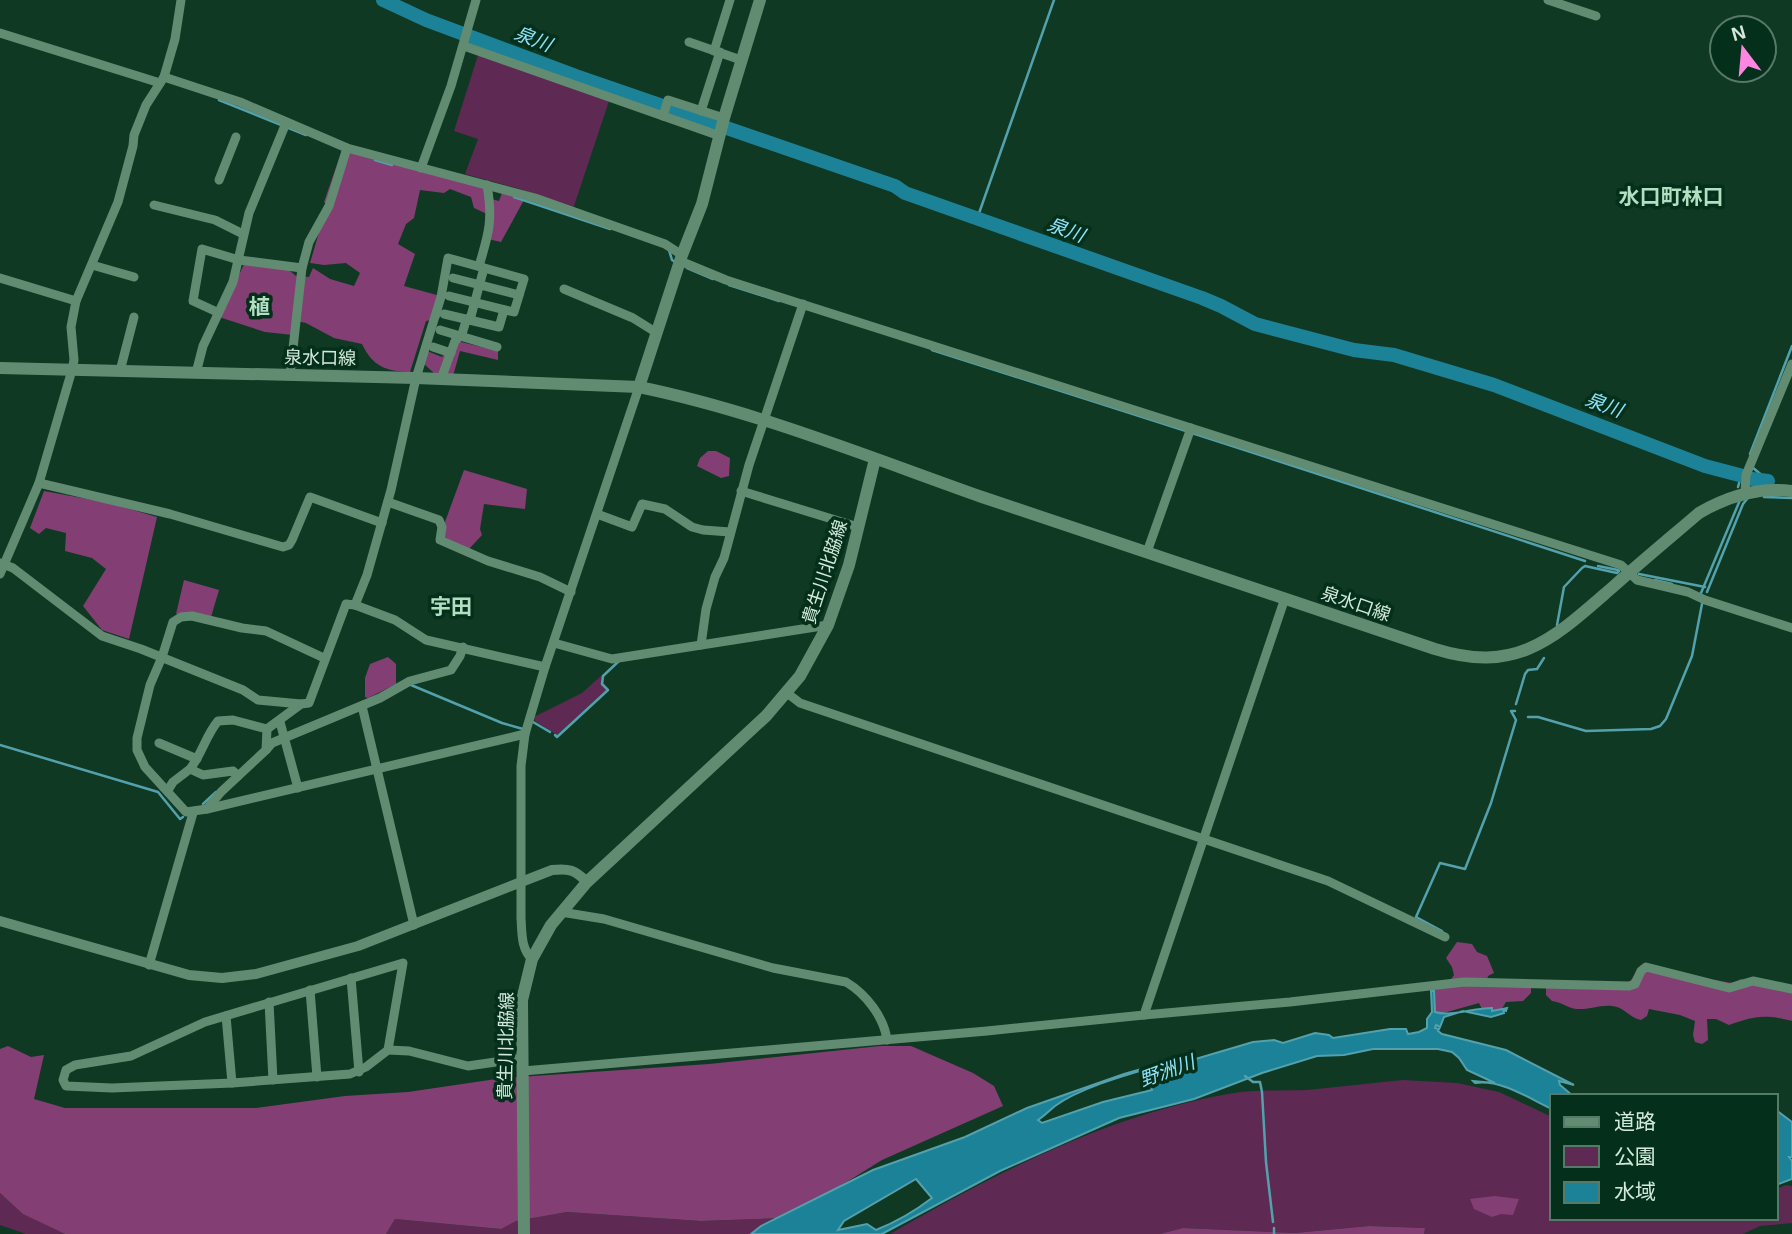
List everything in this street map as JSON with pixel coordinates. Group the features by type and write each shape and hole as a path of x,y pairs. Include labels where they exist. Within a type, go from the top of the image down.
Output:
{"main road":[{"path":"759,0 702,204 681,258 639,387 764,421 875,459"},
{"name":"泉水口線","path":"0,368 416,378 639,387"},
{"name":"泉水口線","path":"875,459 1447,653 1472,658 1496,658 1519,653 1552,638 1699,513 1719,501 1745,493 1779,489 1792,491"},
{"name":"貴生川北脇線","path":"524,1234 522,1000 532,959 561,912 587,883 766,716 787,693 812,656 828,625 849,565 875,459"}],"street":[{"path":"0,574 2,563 39,483 72,370 74,360 71,327 76,301 118,202 134,135 146,105 162,80 175,39 181,0"},
{"path":"421,169 465,43 476,0"},
{"path":"701,111 730,0"},
{"path":"1548,0 1597,16"},
{"path":"0,33 240,102 347,148 535,198 665,244 681,258 726,280 1621,565 1637,580 1688,592 1792,628"},
{"path":"689,42 741,60"},
{"path":"465,43 720,136"},
{"path":"663,116 668,100 724,118"},
{"path":"196,373 203,345 233,282 243,234 286,123"},
{"path":"219,180 236,137"},
{"path":"290,375 302,268 309,242 328,206 347,148"},
{"path":"441,379 480,285 492,211 487,185"},
{"path":"154,205 215,220 243,234"},
{"path":"217,312 193,301 202,249 239,260 302,268"},
{"path":"355,605 367,575 388,502 416,378 441,297 448,258 524,279 514,312 449,296"},
{"path":"92,265 134,276"},
{"path":"0,278 76,301"},
{"path":"453,278 519,295"},
{"path":"564,289 633,318 657,333"},
{"path":"701,645 706,609 715,577 724,558 741,491 803,304"},
{"path":"444,314 499,327 504,310"},
{"path":"120,371 134,317"},
{"path":"440,330 497,347"},
{"path":"433,347 451,353"},
{"path":"1745,493 1746,475 1792,364"},
{"path":"532,959 522,941 520,883 521,766 525,734 639,387"},
{"path":"1147,552 1191,428"},
{"path":"39,483 170,514 283,547 289,545 292,540 310,497 382,523"},
{"path":"741,491 858,527"},
{"path":"388,502 439,520 442,527 440,540 488,561 540,577 571,592"},
{"path":"597,514 632,527 642,504 664,509 692,527 730,532"},
{"path":"2,563 13,568 102,636 243,690 258,700 309,703 346,604 403,624 418,637 426,640 545,667"},
{"path":"1144,1015 1285,598"},
{"path":"324,658 266,631 192,616 181,617 173,622 145,705 137,738 137,750 145,767 186,812 193,813 525,734"},
{"path":"554,643 612,659 828,625"},
{"path":"207,809 272,743 362,706 410,681 451,670 463,647"},
{"path":"787,693 800,702 1328,881 1445,937"},
{"path":"168,790 173,782 190,769 218,721 233,720 267,729 301,704"},
{"path":"362,706 414,926"},
{"path":"279,722 298,788"},
{"path":"265,750 267,729"},
{"path":"159,743 197,759"},
{"path":"190,769 203,775 233,771 238,776"},
{"path":"149,965 193,813"},
{"path":"0,921 149,965 189,975 222,978 256,974 358,946 552,870 568,868 578,873 587,883"},
{"path":"561,912 604,919 773,968 846,982 853,986 881,1018 887,1040"},
{"path":"388,1050 403,963 205,1022 131,1056 75,1065 66,1070 63,1080 66,1086 112,1088 317,1077 359,1072 388,1050 409,1051 468,1066 523,1065 887,1040 1290,1002 1464,982 1629,986 1634,984 1646,967 1729,988 1753,981 1792,989"},
{"path":"351,978 359,1072"},
{"path":"310,990 317,1077"},
{"path":"269,1002 273,1080"},
{"path":"226,1016 232,1083"}],"green space":[{"path":"478,55 609,101 573,209 520,189 465,174 478,139 454,131"},
{"path":"602,675 601,684 606,690 557,735 535,721 534,717 582,693"},
{"path":"1403,1080 1457,1083 1499,1092 1550,1116 1550,1220 1778,1220 1778,1188 1786,1185 1792,1186 1792,1223 1760,1226 1743,1234 1424,1234 1425,1228 1369,1226 1295,1233 1183,1228 1160,1234 890,1234 1053,1149 1139,1116 1238,1092 1307,1090"},
{"path":"0,1193 24,1214 65,1234 26,1234 0,1225"},
{"path":"567,1212 701,1221 781,1218 761,1226 751,1234 386,1234 395,1219 500,1229 516,1221"}],"shaded area":[{"path":"342,150 483,187 487,198 499,201 502,193 524,200 501,242 488,239 487,214 474,208 471,197 450,189 444,193 420,190 414,218 406,224 398,244 415,254 404,286 444,297 440,318 426,321 410,372 381,366 371,358 362,344 334,338 306,323 292,320 293,335 265,332 219,317 247,258 284,266 296,276 309,277 313,268 330,279 354,286 360,273 346,263 310,263 327,205 324,202"},
{"path":"453,340 498,351 498,360 460,351 453,376 435,374 423,363 427,351 442,357"},
{"path":"708,451 716,451 730,458 729,476 721,478 697,466 700,458"},
{"path":"464,470 527,489 525,509 484,504 480,529 482,535 469,549 444,537 445,522"},
{"path":"44,491 109,503 157,517 129,639 102,630 83,606 106,569 92,558 65,551 66,533 46,528 39,534 30,528"},
{"path":"184,580 219,590 211,617 193,613 176,614"},
{"path":"388,657 396,664 396,684 365,697 365,678 370,664"},
{"path":"1457,942 1472,944 1477,952 1487,956 1494,973 1488,976 1487,980 1531,985 1531,993 1523,1001 1506,1002 1501,1010 1484,1013 1479,1003 1440,1014 1433,1011 1434,1002 1431,997 1437,986 1447,985 1454,975 1446,958"},
{"path":"1641,965 1711,983 1715,980 1732,983 1741,979 1792,989 1792,1021 1760,1017 1729,1025 1716,1019 1707,1019 1708,1040 1702,1044 1695,1042 1695,1021 1680,1015 1649,1009 1647,1016 1641,1020 1617,1007 1575,1009 1552,1001 1546,995 1546,987 1627,986"},
{"path":"8,1046 31,1057 44,1055 34,1099 65,1108 256,1108 345,1096 408,1092 503,1078 709,1064 880,1046 911,1046 973,1073 994,1086 1003,1106 882,1160 781,1218 701,1221 567,1212 516,1221 501,1229 395,1219 386,1234 65,1234 23,1214 0,1193 0,1049"},
{"path":"1495,1196 1519,1199 1513,1215 1501,1214 1492,1217 1474,1209 1470,1199"},
{"path":"1369,1226 1425,1228 1424,1234 1160,1234 1183,1228 1295,1233"}],"water":[{"name":"野洲川","path":"1431,991 1434,991 1435,1012 1458,1012 1444,1017 1440,1027 1436,1025 1438,1031 1506,1050 1574,1085 1559,1081 1571,1094 1550,1094 1550,1108 1495,1084 1475,1083 1473,1081 1495,1083 1467,1070 1452,1052 1438,1049 1373,1049 1344,1055 1317,1056 1262,1073 1194,1099 1119,1118 1000,1171 882,1234 751,1234 761,1226 873,1170 965,1137 1027,1108 1124,1074 1166,1062 1182,1063 1253,1042 1274,1040 1283,1043 1315,1033 1333,1038 1406,1029 1408,1034 1427,1028 1427,1019 1432,1012","holes":["1150,1068 1157,1070 1151,1085 1152,1090 1103,1102 1042,1123 1038,1120 1076,1094","916,1179 932,1198 898,1220 876,1230 867,1224 838,1230 844,1221"]},
{"path":"1507,1008 1506,1011 1503,1010 1504,1013 1491,1017 1465,1011"},
{"path":"1778,1112 1792,1122 1792,1157 1789,1157 1792,1161 1792,1179 1778,1184"}],"waterway":[{"name":"泉川","path":"383,0 426,20 576,76 895,186 905,193 1202,298 1255,324 1354,350 1394,355 1494,385 1705,466 1743,476"},
{"path":"977,219 1054,0"},
{"path":"219,100 306,135"},
{"path":"375,160 392,165"},
{"path":"514,197 610,229"},
{"path":"669,250 675,262"},
{"path":"687,268 713,279"},
{"path":"729,285 779,301"},
{"path":"1750,454 1792,346"},
{"path":"932,350 1186,431"},
{"path":"1192,433 1585,561"},
{"path":"1752,467 1764,477 1763,482"},
{"path":"1738,487 1741,476"},
{"name":"泉川","path":"1752,479 1768,481"},
{"path":"1764,497 1792,498"},
{"path":"1707,592 1747,499"},
{"path":"1701,593 1740,500"},
{"path":"1557,625 1564,587 1582,568 1585,566 1617,573 1619,571"},
{"path":"1598,566 1618,570"},
{"path":"1639,574 1705,587"},
{"path":"1655,580 1672,584"},
{"path":"1528,717 1538,717 1586,731 1651,729 1660,726 1666,719 1692,656 1702,604"},
{"path":"1516,704 1525,674 1528,670 1537,669 1544,658"},
{"path":"555,735 557,737 608,690 602,684 603,676 619,661"},
{"path":"411,685 523,729"},
{"path":"1442,931 1416,917 1440,863 1465,869 1491,803 1516,720 1511,711 1515,711"},
{"path":"533,722 550,732"},
{"path":"0,745 158,792 180,819 183,817"},
{"path":"203,804 216,792"},
{"path":"1245,1076 1253,1082 1260,1082 1262,1092 1273,1222"},
{"path":"1274,1228 1274,1234"}],"district":[{"name":"水口町林口","path":"1671,196"},
{"name":"植","path":"259,306"},
{"name":"宇田","path":"451,606"}]}
